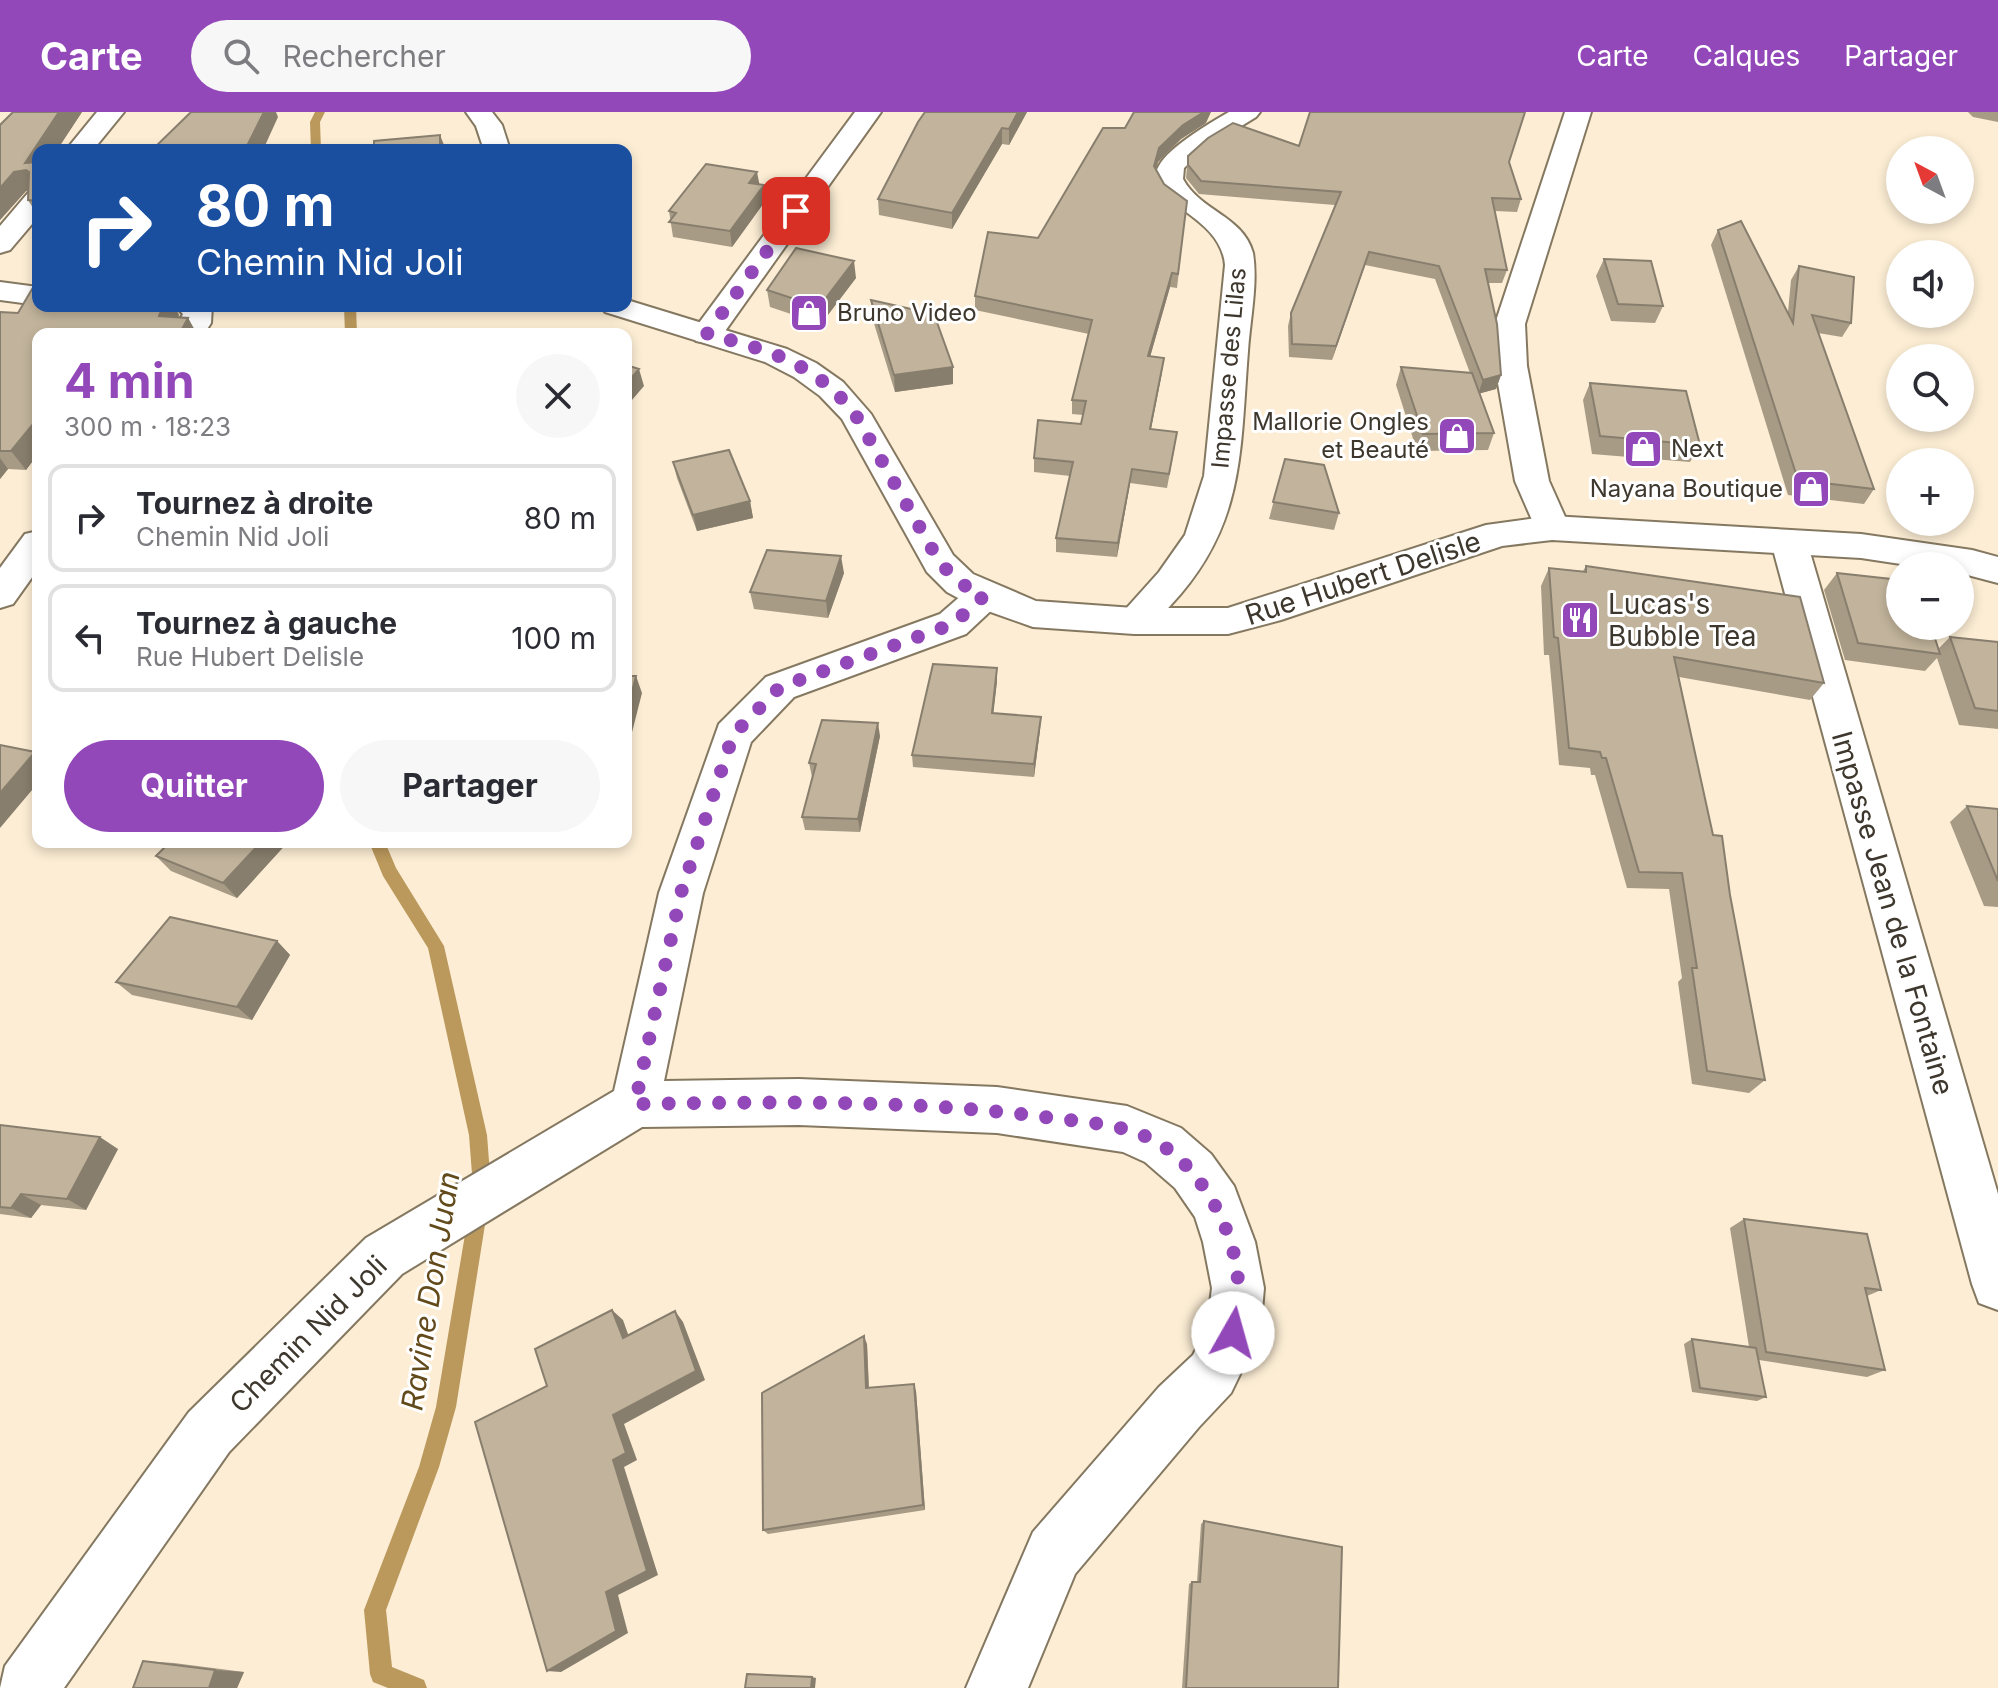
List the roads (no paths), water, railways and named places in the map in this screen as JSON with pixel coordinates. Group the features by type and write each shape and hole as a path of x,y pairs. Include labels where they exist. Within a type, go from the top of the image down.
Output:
{"street":[{"path":"84,144 111,112"},
{"path":"479,112 489,125 495,144"},
{"path":"707,334 868,112"},
{"name":"Impasse des Lilas","path":"1134,621 1172,581 1202,537 1221,476 1240,265 1233,238 1182,198 1171,186 1168,174 1176,158 1247,112"},
{"path":"1552,528 1532,481 1511,366 1510,324 1578,112"},
{"path":"0,244 32,206"},
{"path":"0,320 21,294"},
{"name":"Rue Hubert Delisle","path":"632,311 768,350 808,369 839,393 855,414 940,563 960,583 984,596 1033,614 1134,621 1228,621 1268,611 1499,534 1552,528 1861,546 1972,562 1998,570"},
{"name":"Impasse Jean de la Fontaine","path":"1789,542 1998,1284"},
{"path":"0,595 32,551"},
{"path":"984,596 953,624 780,687 733,735 681,893 635,1104 799,1102 997,1110 1127,1129 1163,1145 1193,1171 1216,1204 1229,1242 1238,1288 1233,1333 1212,1374 1179,1407 1054,1553 997,1688"},
{"name":"Chemin Nid Joli","path":"27,1688 209,1432 384,1256 635,1104"}],"waterway":[{"name":"Ravine Don Juan","path":"316,144 315,122 320,112"},
{"name":"Ravine Don Juan","path":"350,312 351,328"},
{"name":"Ravine Don Juan","path":"379,848 389,871 436,946 478,1135 482,1187 446,1407 429,1467 375,1610 381,1674 416,1688"}],"place":[{"name":"Bruno Video","path":"809,313"},
{"name":"Mallorie Ongles et Beauté","path":"1457,436"},
{"name":"Next","path":"1643,449"},
{"name":"Nayana Boutique","path":"1811,489"},
{"name":"Lucas's Bubble Tea","path":"1580,620"}]}
